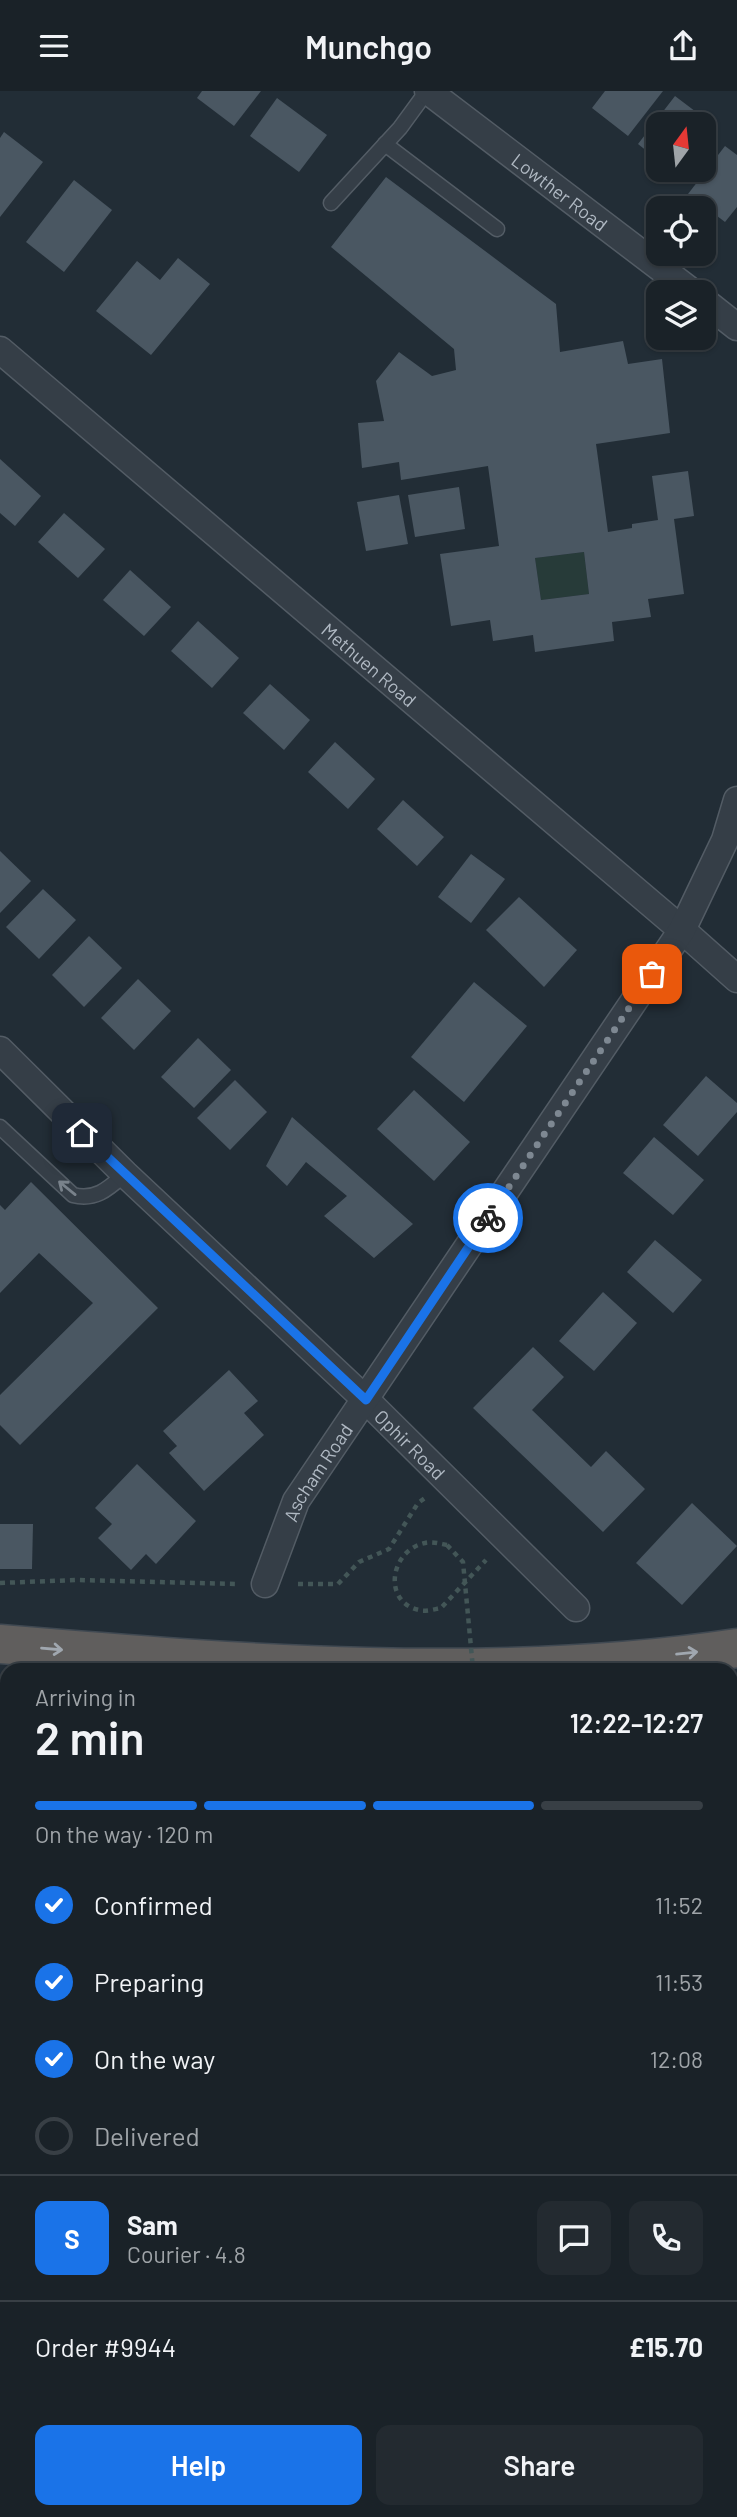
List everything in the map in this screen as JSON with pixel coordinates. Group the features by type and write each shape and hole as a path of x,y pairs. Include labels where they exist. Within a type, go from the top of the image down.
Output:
{"highway":[{"path":"0,1644 105,1653 309,1663"},
{"path":"571,1663 737,1648"}],"street":[{"name":"Lowther Road","path":"427,91 676,280"},
{"path":"716,310 737,327"},
{"name":"Methuen Road","path":"0,350 737,979"},
{"name":"Ascham Road","path":"265,1584 296,1501 682,930 725,840 737,800"},
{"name":"Ophir Road","path":"0,1050 125,1174 366,1400 576,1608"}],"lane":[{"path":"331,203 385,145 427,91"},
{"path":"385,145 497,229"},
{"path":"0,1127 72,1195 81,1197 103,1193 125,1174"}],"path":[{"path":"0,1583 76,1580 338,1584 359,1562 389,1549 418,1503 448,1481"},
{"path":"472,1663 465,1582 463,1562 447,1545 426,1542 405,1552 394,1571 395,1586 402,1601 419,1611 441,1608 465,1582 506,1538"}],"green space":[{"path":"584,552 589,594 541,600 535,558"}],"building":[{"path":"202,91 261,91 234,126 197,98"},
{"path":"605,91 663,91 628,136 592,108"},
{"path":"675,96 696,112 663,112"},
{"path":"277,98 327,135 299,172 250,136"},
{"path":"4,132 43,162 0,217 0,138"},
{"path":"646,134 646,150 638,144"},
{"path":"725,146 737,155 737,207 725,222 716,215 716,196 688,194 697,182 716,182 716,158"},
{"path":"386,177 556,304 560,352 623,341 628,364 662,359 670,433 596,444 608,532 632,528 632,524 658,520 652,476 688,471 694,516 674,519 684,594 648,599 651,617 612,622 614,641 535,652 533,635 493,641 490,620 451,626 440,554 499,546 488,466 401,480 399,462 362,468 358,423 384,421 376,381 399,352 432,376 456,370 454,349 331,247","holes":["584,552 589,594 541,600 535,558"]},
{"path":"74,180 112,210 64,272 26,242"},
{"path":"178,258 210,284 151,355 96,311 137,261 160,280"},
{"path":"0,459 41,496 15,526 0,513"},
{"path":"459,487 465,529 415,537 408,495"},
{"path":"399,495 408,544 366,551 357,502"},
{"path":"64,513 105,549 78,578 38,542"},
{"path":"130,570 171,607 144,636 103,600"},
{"path":"198,621 239,658 212,688 171,651"},
{"path":"270,684 310,720 284,750 243,713"},
{"path":"335,742 375,779 348,809 308,772"},
{"path":"403,800 444,837 417,866 377,829"},
{"path":"0,851 31,881 0,913"},
{"path":"471,854 505,879 471,923 438,897"},
{"path":"43,889 76,920 39,959 6,927"},
{"path":"519,897 577,950 544,987 486,930"},
{"path":"89,936 122,968 84,1007 52,975"},
{"path":"138,979 171,1011 134,1050 101,1018"},
{"path":"474,982 527,1026 464,1102 411,1057"},
{"path":"198,1038 231,1070 194,1108 161,1077"},
{"path":"706,1076 737,1103 737,1112 698,1156 663,1125"},
{"path":"235,1080 267,1112 230,1150 197,1118"},
{"path":"414,1090 470,1142 434,1181 377,1129"},
{"path":"292,1117 413,1224 374,1258 324,1216 347,1196 306,1162 287,1186 266,1166"},
{"path":"654,1137 704,1180 673,1215 623,1173"},
{"path":"31,1182 158,1308 20,1445 0,1425 0,1395 93,1303 39,1253 0,1293 0,1205 5,1210"},
{"path":"655,1240 702,1280 673,1313 627,1272"},
{"path":"603,1292 637,1323 594,1371 559,1341"},
{"path":"533,1347 564,1377 532,1410 591,1467 606,1451 645,1489 603,1532 473,1408"},
{"path":"229,1370 258,1401 244,1413 264,1435 204,1491 169,1453 177,1446 163,1431"},
{"path":"137,1464 196,1521 156,1564 146,1554 131,1570 98,1538 112,1524 95,1508"},
{"path":"692,1503 737,1546 682,1605 636,1563"},
{"path":"0,1524 33,1524 32,1569 0,1569"}],"way so far":[{"path":"488,1218 652,974"}],"route":[{"path":"82,1133 366,1400 488,1218"}]}
